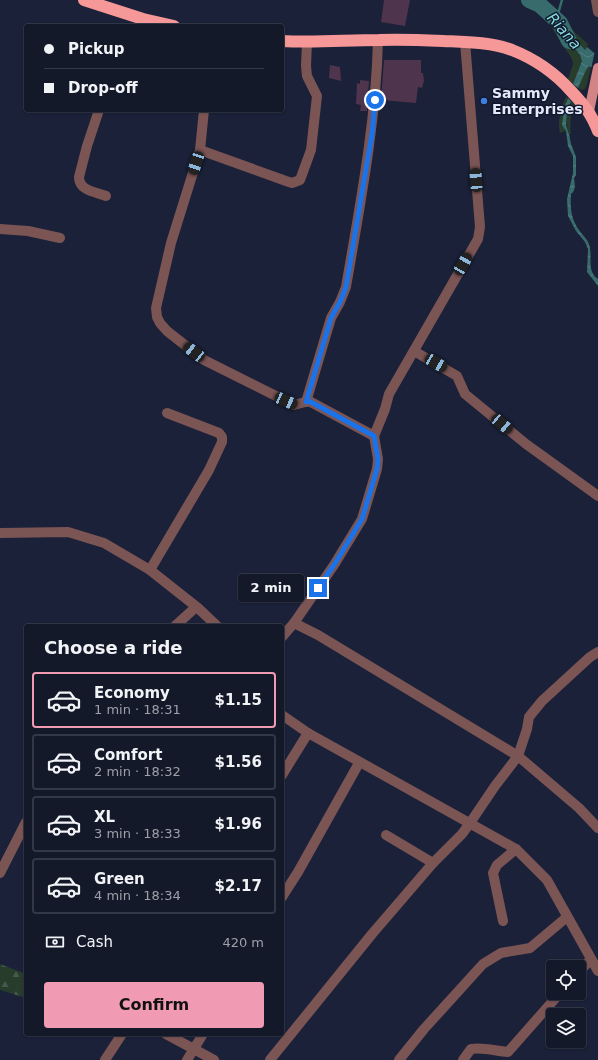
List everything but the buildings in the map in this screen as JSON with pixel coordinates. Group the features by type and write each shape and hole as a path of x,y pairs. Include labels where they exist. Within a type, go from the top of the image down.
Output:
{"highway":[{"path":"84,0 142,23 153,24"},
{"path":"284,41 378,47 465,42 492,45 511,50 526,56 546,68 564,83 589,111 598,131"}],"main road":[{"path":"589,111 597,72"}],"street":[{"path":"596,0 598,12"},
{"path":"200,150 292,183 300,180 312,150 317,96 307,76 307,42"},
{"path":"284,634 334,565 362,519 377,469 378,459 374,436 385,409 389,394 478,239 480,227 465,42"},
{"path":"306,402 331,318 346,287 372,134 378,71 378,47"},
{"path":"97,112 86,146 79,182 83,188 106,196"},
{"path":"204,112 200,150 171,243 156,308 157,318 167,331 204,360 294,405 309,401 374,436"},
{"path":"0,229 28,231 60,238"},
{"path":"414,351 457,376 465,394 526,444 598,496"},
{"path":"150,570 209,470 222,442 222,436 216,432 167,413"},
{"path":"0,533 68,532 104,542 150,570 215,624"},
{"path":"177,624 196,607"},
{"path":"294,622 518,756 579,808 598,828"},
{"path":"270,1060 433,863 462,834 518,756 529,718 542,701 590,657 598,652"},
{"path":"284,716 308,734 516,848 547,880 598,971"},
{"path":"284,772 308,734"},
{"path":"284,894 298,872 359,763"},
{"path":"0,874 24,826"},
{"path":"386,836 433,863"},
{"path":"503,921 493,874 497,865 516,848"},
{"path":"399,1060 438,1013 483,964 501,953 530,948 567,917"},
{"path":"586,964 591,958"},
{"path":"463,1060 471,1049 480,1047 508,1052 554,1000"},
{"path":"105,1060 121,1036"},
{"path":"170,1036 214,1060"},
{"path":"187,1060 203,1036"}],"green space":[{"path":"561,15 567,19 570,28 588,44 585,50 558,17"},
{"path":"556,25 580,55 582,61 573,84 568,79 573,64 572,59 552,28"},
{"path":"589,66 591,67 587,84 585,89 581,90 578,88 586,69"},
{"path":"566,97 568,98 564,110 563,123 566,131 560,133 560,115"},
{"path":"571,101 575,105 572,112 570,126 571,134 569,134 567,117"},
{"path":"0,964 24,973 24,997 0,990"}],"water":[{"path":"561,22 585,50 587,47 598,56 598,71 589,66 578,88 573,84 582,61 580,55 556,25"},
{"path":"568,98 571,101 567,112 566,125 576,157 576,175 574,178 575,187 571,194 572,213 576,226 589,245 591,269 598,279 598,286 587,272 588,249 585,242 576,231 568,216 567,199 573,173 573,156 568,146 566,131 562,125 564,109"}],"pier":[{"path":"595,51 598,53 598,73 591,69"}],"waterway":[{"name":"Riana","path":"529,0 540,5 560,23 569,41"},
{"path":"555,19 562,0"}],"place":[{"name":"Sammy Enterprises","path":"484,101"}],"route":[{"path":"318,588 362,519 377,469 378,459 374,436 309,401 306,402 331,318 346,287 372,134 375,100"}]}
